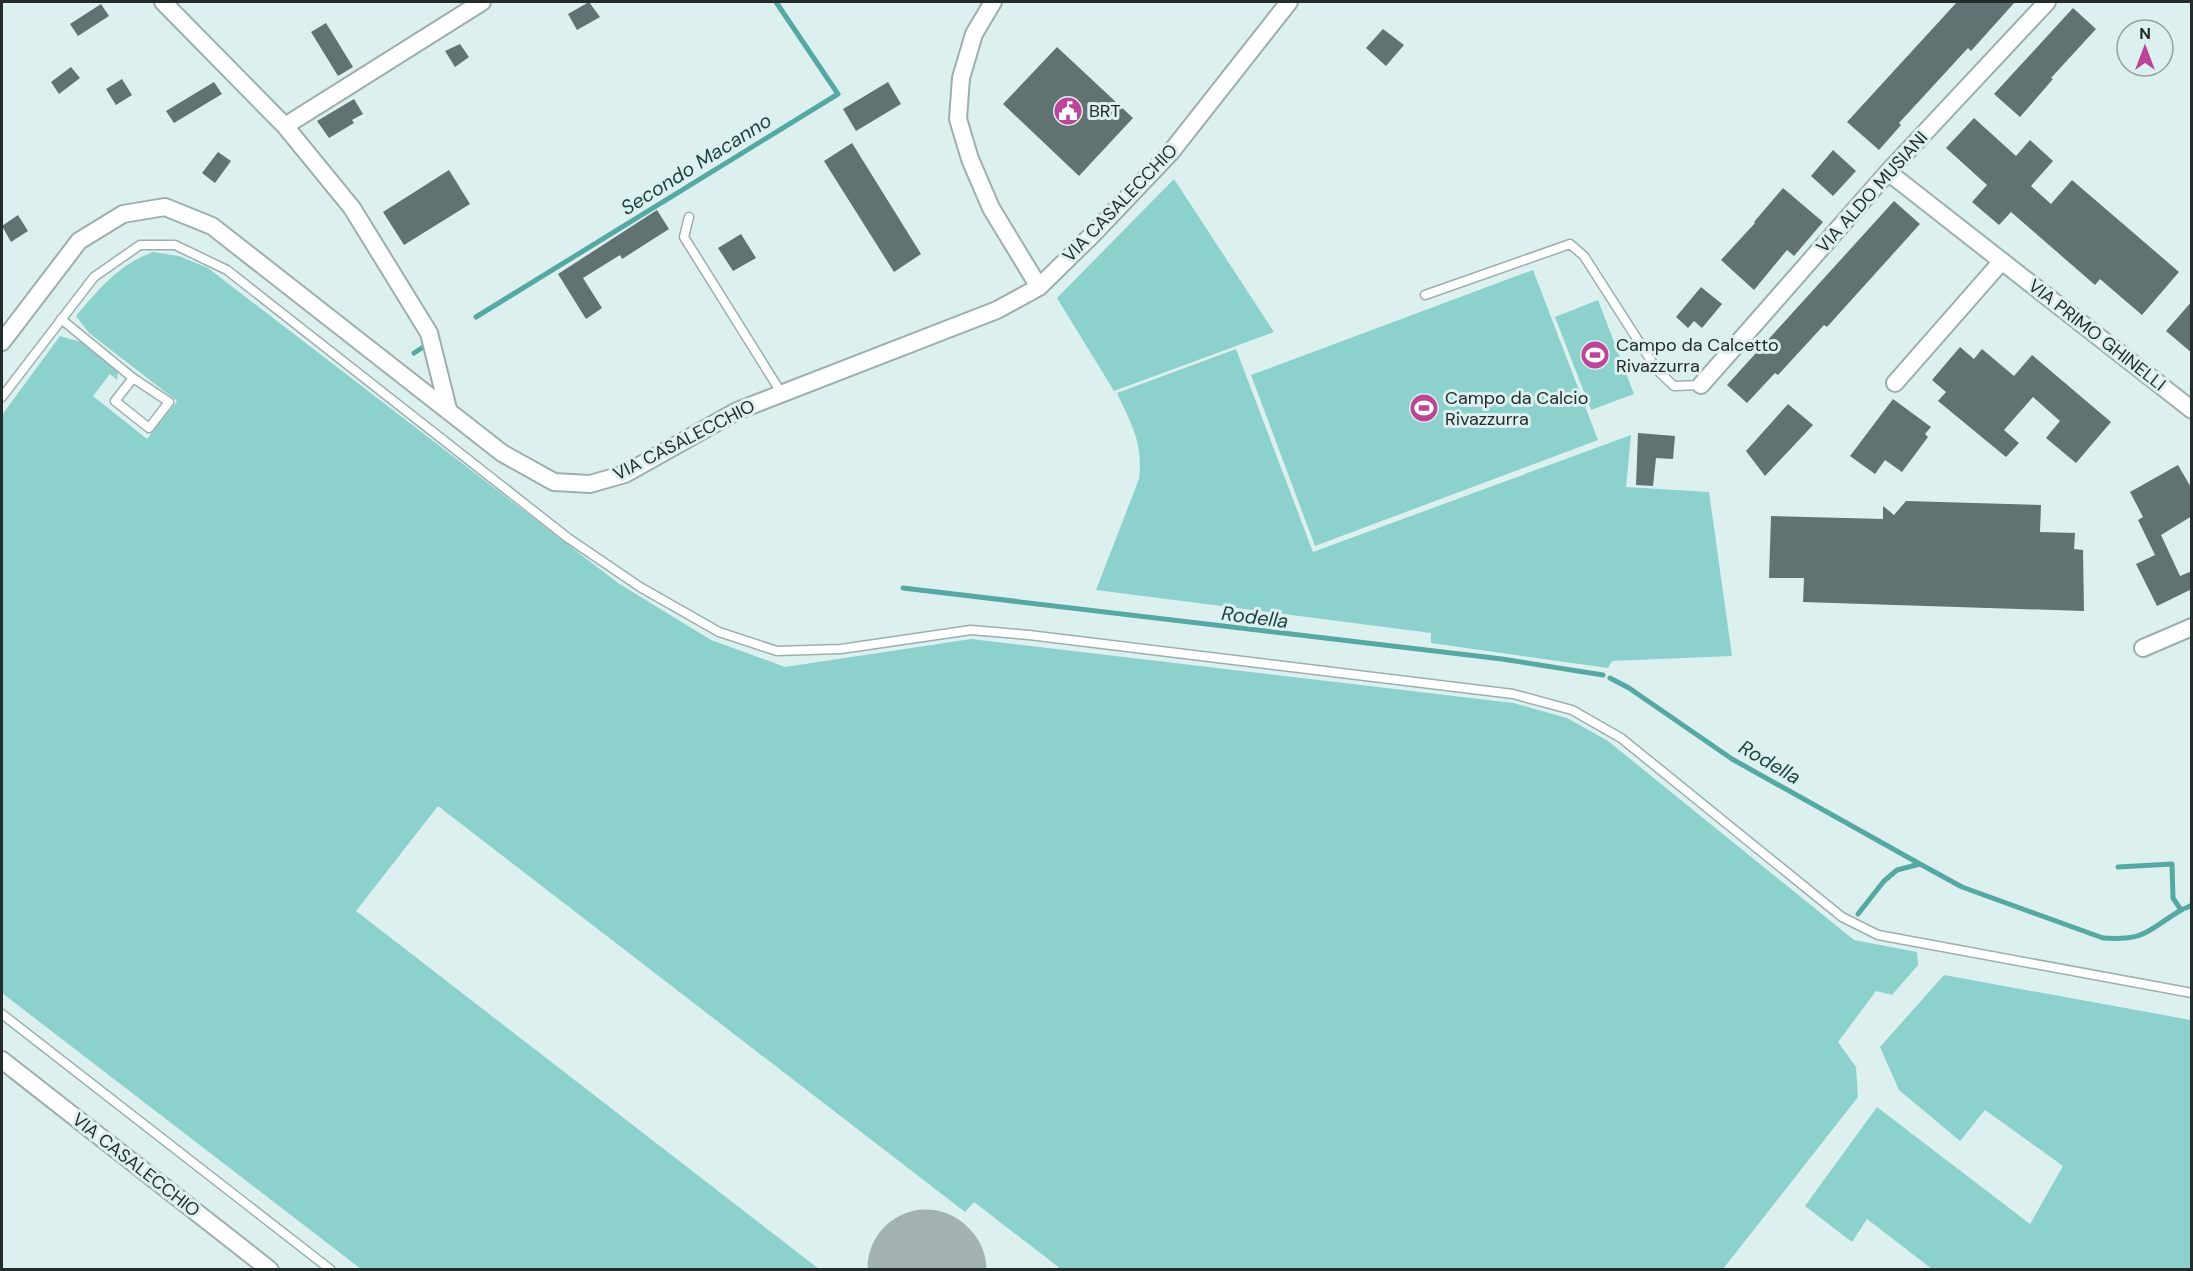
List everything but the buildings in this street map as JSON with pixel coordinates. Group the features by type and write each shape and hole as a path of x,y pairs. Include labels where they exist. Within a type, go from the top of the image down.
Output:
{"street":[{"path":"163,2 285,126 352,208 429,333 448,409"},
{"path":"285,126 482,2"},
{"path":"993,2 974,34 967,56 961,78 958,119 970,159 991,208 1039,287"},
{"name":"VIA CASALECCHIO","path":"2,342 79,241 123,214 165,207 212,226 502,453 554,482 590,484 625,474 737,411 997,310 1039,287 1171,152 1289,2"},
{"name":"VIA ALDO MUSIANI","path":"1701,385 1888,172 2047,2"},
{"name":"VIA PRIMO GHINELLI","path":"1888,172 2192,410"},
{"path":"1895,383 2002,261"},
{"path":"2144,648 2192,627"},
{"name":"VIA CASALECCHIO","path":"2,1060 270,1269"}],"lane":[{"path":"689,217 684,237 782,394"},
{"path":"1425,295 1570,244 1584,256 1658,370 1674,386 1701,385"},
{"path":"2,397 94,277 140,245 175,245 227,270 568,538 640,587 719,632 777,651 841,649 971,630 1029,635 1513,694 1572,710 1621,738 1842,917 1878,935 2192,993"},
{"path":"61,319 133,378 169,402 149,428 115,401 133,378"},
{"path":"2,1014 331,1269"}],"shaded area":[{"path":"1174,179 1274,332 1114,391 1057,298"},
{"path":"153,252 179,256 208,268 618,583 711,640 785,667 971,639 1513,703 1567,718 1608,741 1854,940 1917,952 1918,965 1892,995 1876,991 1838,1042 1856,1067 1858,1097 1723,1269 1061,1269 974,1202 965,1212 438,806 356,911 819,1269 361,1269 2,993 2,415 60,336 81,342 118,371 117,380 110,374 93,396 147,439 177,401 89,333 76,316 120,271"},
{"name":"Campo da Calcio Rivazzurra","path":"1533,270 1598,440 1315,546 1251,375"},
{"name":"Campo da Calcetto Rivazzurra","path":"1598,300 1634,394 1591,410 1555,317"},
{"path":"1236,349 1313,552 1631,435 1626,487 1709,492 1732,656 1612,661 1608,668 1431,643 1431,633 1096,590 1139,479 1138,444 1117,393"},
{"path":"1944,975 2191,1020 2191,1269 1932,1269 1867,1219 1852,1242 1805,1206 1877,1107 2030,1224 2063,1166 1985,1110 1960,1141 1899,1090 1880,1047"}],"waterway":[{"name":"Secondo Macanno","path":"476,317 838,94 776,2"},
{"name":"Secondo Macanno","path":"414,353 425,346"},
{"name":"Rodella","path":"903,588 1502,659 1603,675"},
{"name":"Rodella","path":"1610,678 1629,688 1732,759 1920,864"},
{"name":"Rodella","path":"1858,914 1884,881 1897,870 1920,864 1962,887 2103,938 2130,938 2139,935 2183,909"},
{"name":"Rodella","path":"2118,867 2172,864 2173,898 2181,910"},
{"name":"Rodella","path":"2186,908 2192,905"}],"place":[{"name":"BRT","path":"1068,111"},
{"name":"Campo da Calcetto Rivazzurra","path":"1595,355"},
{"name":"Campo da Calcio Rivazzurra","path":"1424,408"}]}
